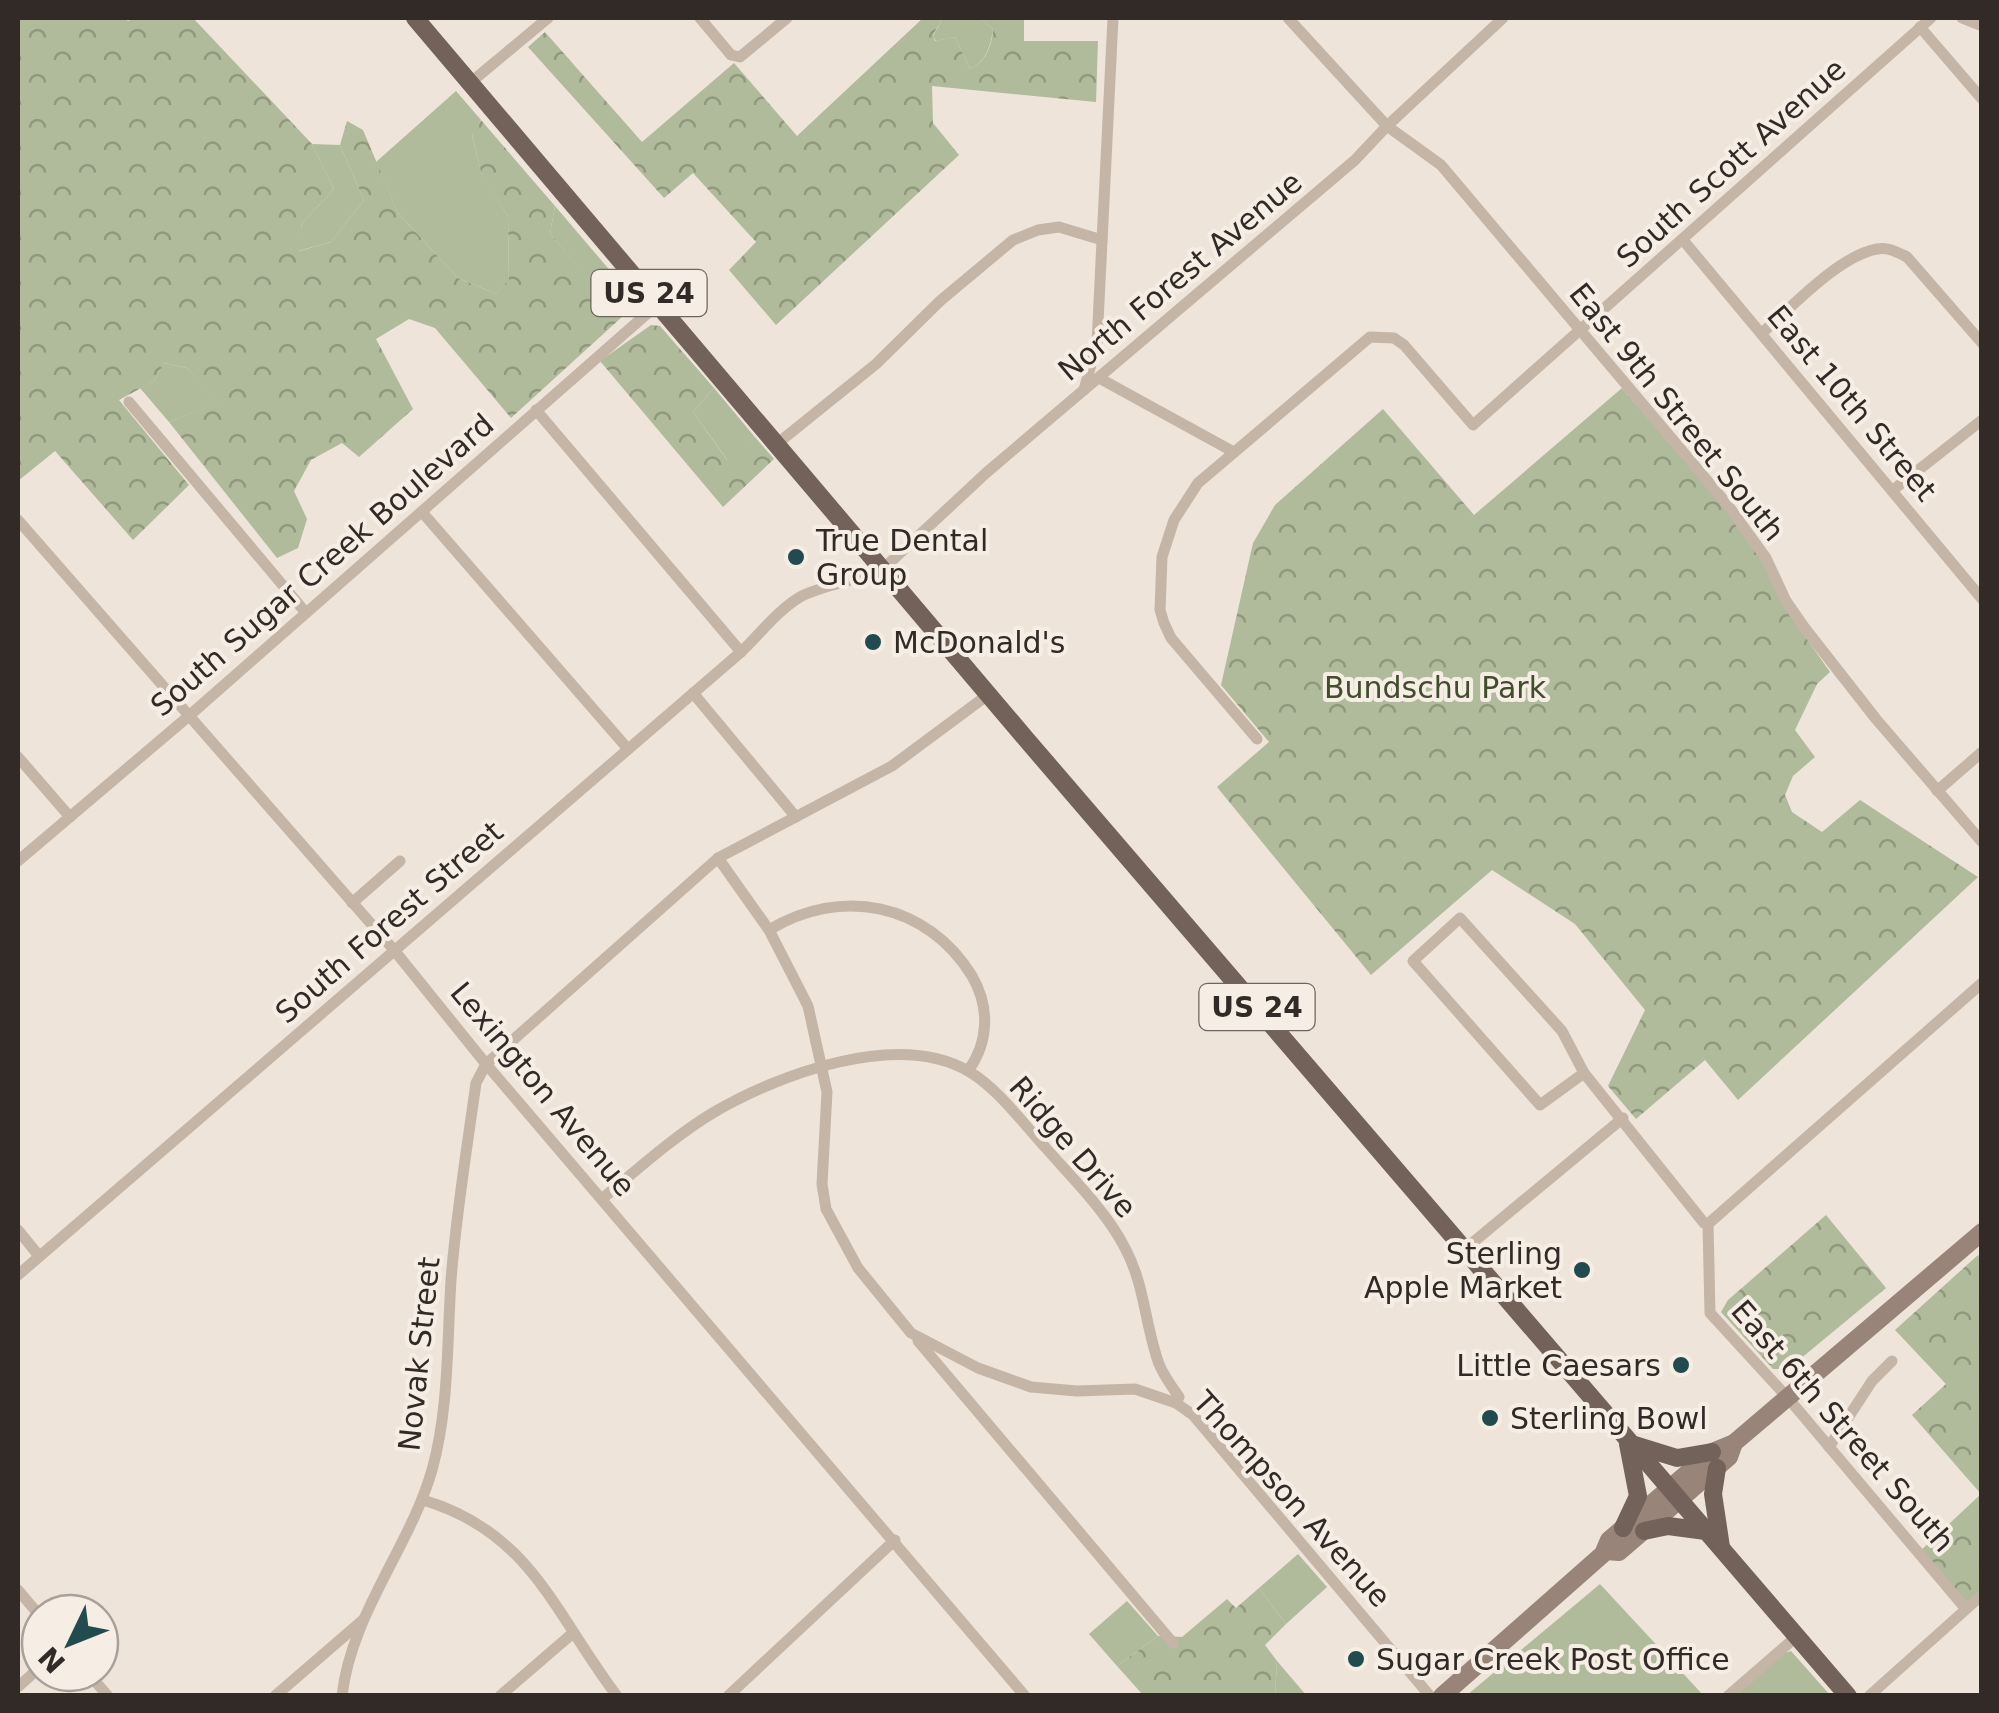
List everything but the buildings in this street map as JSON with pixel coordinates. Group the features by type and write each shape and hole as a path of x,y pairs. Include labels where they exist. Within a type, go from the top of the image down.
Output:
{"main road":[{"name":"US 24","path":"415,18 1848,1696"},
{"path":"1442,1696 1606,1550 1609,1540 1675,1494 1982,1232"},
{"path":"1623,1528 1638,1496 1630,1441 1677,1458 1714,1460"},
{"path":"1714,1460 1713,1494 1721,1548"},
{"path":"1606,1550 1619,1552 1644,1531 1675,1494"},
{"path":"1644,1531 1668,1526 1706,1530"}],"street":[{"path":"470,83 548,18"},
{"path":"700,18 732,55 740,57 787,18"},
{"path":"1084,390 1097,343 1112,18"},
{"name":"East 9th Street South","path":"1288,18 1387,126 1441,165 1727,504 1766,558 1786,601 1804,627 1982,842"},
{"name":"North Forest Avenue","path":"884,568 986,473 1355,160 1503,18"},
{"name":"South Scott Avenue","path":"1232,451 1370,337 1387,337 1404,344 1474,424 1931,18"},
{"path":"1962,18 1982,26"},
{"path":"1920,27 1982,99"},
{"path":"778,444 876,364 940,302 1013,240 1059,227 1102,240"},
{"name":"East 10th Street","path":"1683,240 1982,599"},
{"path":"1762,334 1843,265 1882,249 1892,249 1907,257 1982,344"},
{"name":"South Sugar Creek Boulevard","path":"18,861 658,304"},
{"path":"1098,378 1232,451 1198,483 1174,520 1162,557 1160,610 1172,638 1257,740"},
{"path":"129,402 306,613"},
{"path":"536,410 741,652"},
{"path":"1894,490 1982,420"},
{"path":"422,512 628,749"},
{"name":"Lexington Avenue","path":"18,520 394,950 486,1064 1025,1696"},
{"name":"South Forest Street","path":"18,1274 741,652 790,604 806,594 865,578 884,568"},
{"path":"693,693 796,816"},
{"path":"486,1064 718,858 892,766 989,694"},
{"path":"1937,792 1982,752"},
{"path":"18,757 70,817"},
{"name":"Thompson Avenue","path":"718,858 769,930 808,1006 823,1067 827,1118 822,1184 826,1210 858,1268 911,1333 978,1368 1031,1386 1076,1391 1135,1389 1176,1402 1193,1415 1430,1696"},
{"path":"352,903 400,862"},
{"path":"769,930 810,910 846,906 893,912 929,928 963,962 984,1004 983,1040 968,1071"},
{"path":"1584,1073 1540,1105 1412,961 1460,918 1562,1031 1584,1073 1708,1224 1982,983"},
{"name":"Ridge Drive","path":"602,1198 711,1114 750,1094 823,1067 857,1056 891,1053 924,1057 968,1071 994,1092 1080,1186 1124,1245 1137,1274 1160,1366 1178,1397 1176,1402"},
{"name":"Novak Street","path":"342,1696 345,1675 366,1618 423,1500 440,1436 454,1252 476,1083 486,1064"},
{"path":"1464,1249 1623,1118"},
{"name":"East 6th Street South","path":"1708,1224 1710,1313 1788,1398 1965,1608"},
{"path":"18,1230 39,1256"},
{"path":"911,1333 1174,1643"},
{"path":"1829,1447 1872,1382 1892,1360"},
{"path":"423,1500 456,1510 485,1526 511,1548 540,1581 618,1696"},
{"path":"728,1696 895,1540"},
{"path":"1869,1696 1982,1595"},
{"path":"275,1696 366,1618"},
{"path":"500,1696 573,1633"},
{"path":"1728,1696 1796,1636"}],"green space":[{"path":"18,18 193,18 312,144 334,189 302,223 299,251 331,242 364,200 340,145 347,121 363,130 398,213 458,278 496,294 509,280 508,216 482,176 472,134 481,120 555,206 550,234 604,296 624,287 633,301 623,316 511,418 435,328 409,319 376,339 413,409 359,457 342,443 311,460 294,491 307,519 298,548 277,558 169,422 217,403 187,368 164,363 154,381 119,400 189,485 133,540 55,451 18,481"},
{"path":"923,18 943,18 933,35 935,41 955,37 970,69 984,57 991,41 993,29 980,18 1024,18 1024,41 1098,41 1096,102 932,86 933,123 959,155 776,325 729,270 756,242 693,173 664,198 528,47 545,32 642,142 734,63 797,136"},
{"path":"943,18 980,18 993,29 987,52 976,66 970,69 955,37 936,41 933,36"},
{"path":"456,91 481,120 472,135 482,175 508,216 509,281 496,294 458,278 398,213 376,162"},
{"path":"312,144 340,145 364,200 331,242 298,251 302,223 334,189"},
{"path":"555,206 624,287 604,297 550,234"},
{"path":"651,325 660,326 714,388 693,412 727,460 754,436 774,459 723,507 600,361"},
{"path":"164,363 187,368 218,403 169,422 140,388 154,381"},
{"path":"714,388 754,436 728,461 693,412"},
{"name":"Bundschu Park","path":"1622,388 1718,500 1765,562 1788,612 1830,672 1817,684 1795,730 1815,757 1793,776 1785,795 1792,812 1822,832 1860,800 1978,877 1738,1100 1705,1060 1636,1119 1608,1086 1645,1010 1575,924 1492,870 1371,975 1217,787 1269,742 1221,685 1253,543 1275,505 1383,409 1474,515"},
{"path":"1826,1215 1886,1288 1788,1369 1773,1369 1721,1312 1728,1300"},
{"path":"1978,1255 1981,1259 1982,1595 1965,1608 1918,1553 1981,1494 1912,1415 1946,1384 1895,1330"},
{"path":"1298,1554 1327,1587 1286,1624 1259,1588"},
{"path":"1600,1584 1703,1695 1467,1695"},
{"path":"1259,1588 1286,1624 1265,1645 1277,1661 1275,1695 1143,1695 1117,1666 1158,1636 1182,1637 1227,1599 1236,1608"},
{"path":"1127,1601 1158,1636 1117,1666 1089,1634"},
{"path":"1791,1651 1830,1695 1733,1696 1782,1654"},
{"path":"1277,1661 1306,1695 1275,1695"}],"place":[{"name":"True Dental Group","path":"796,557"},
{"name":"McDonald's","path":"873,642"},
{"name":"Sterling Apple Market","path":"1582,1270"},
{"name":"Little Caesars","path":"1681,1365"},
{"name":"Sterling Bowl","path":"1490,1418"},
{"name":"Sugar Creek Post Office","path":"1356,1659"}]}
